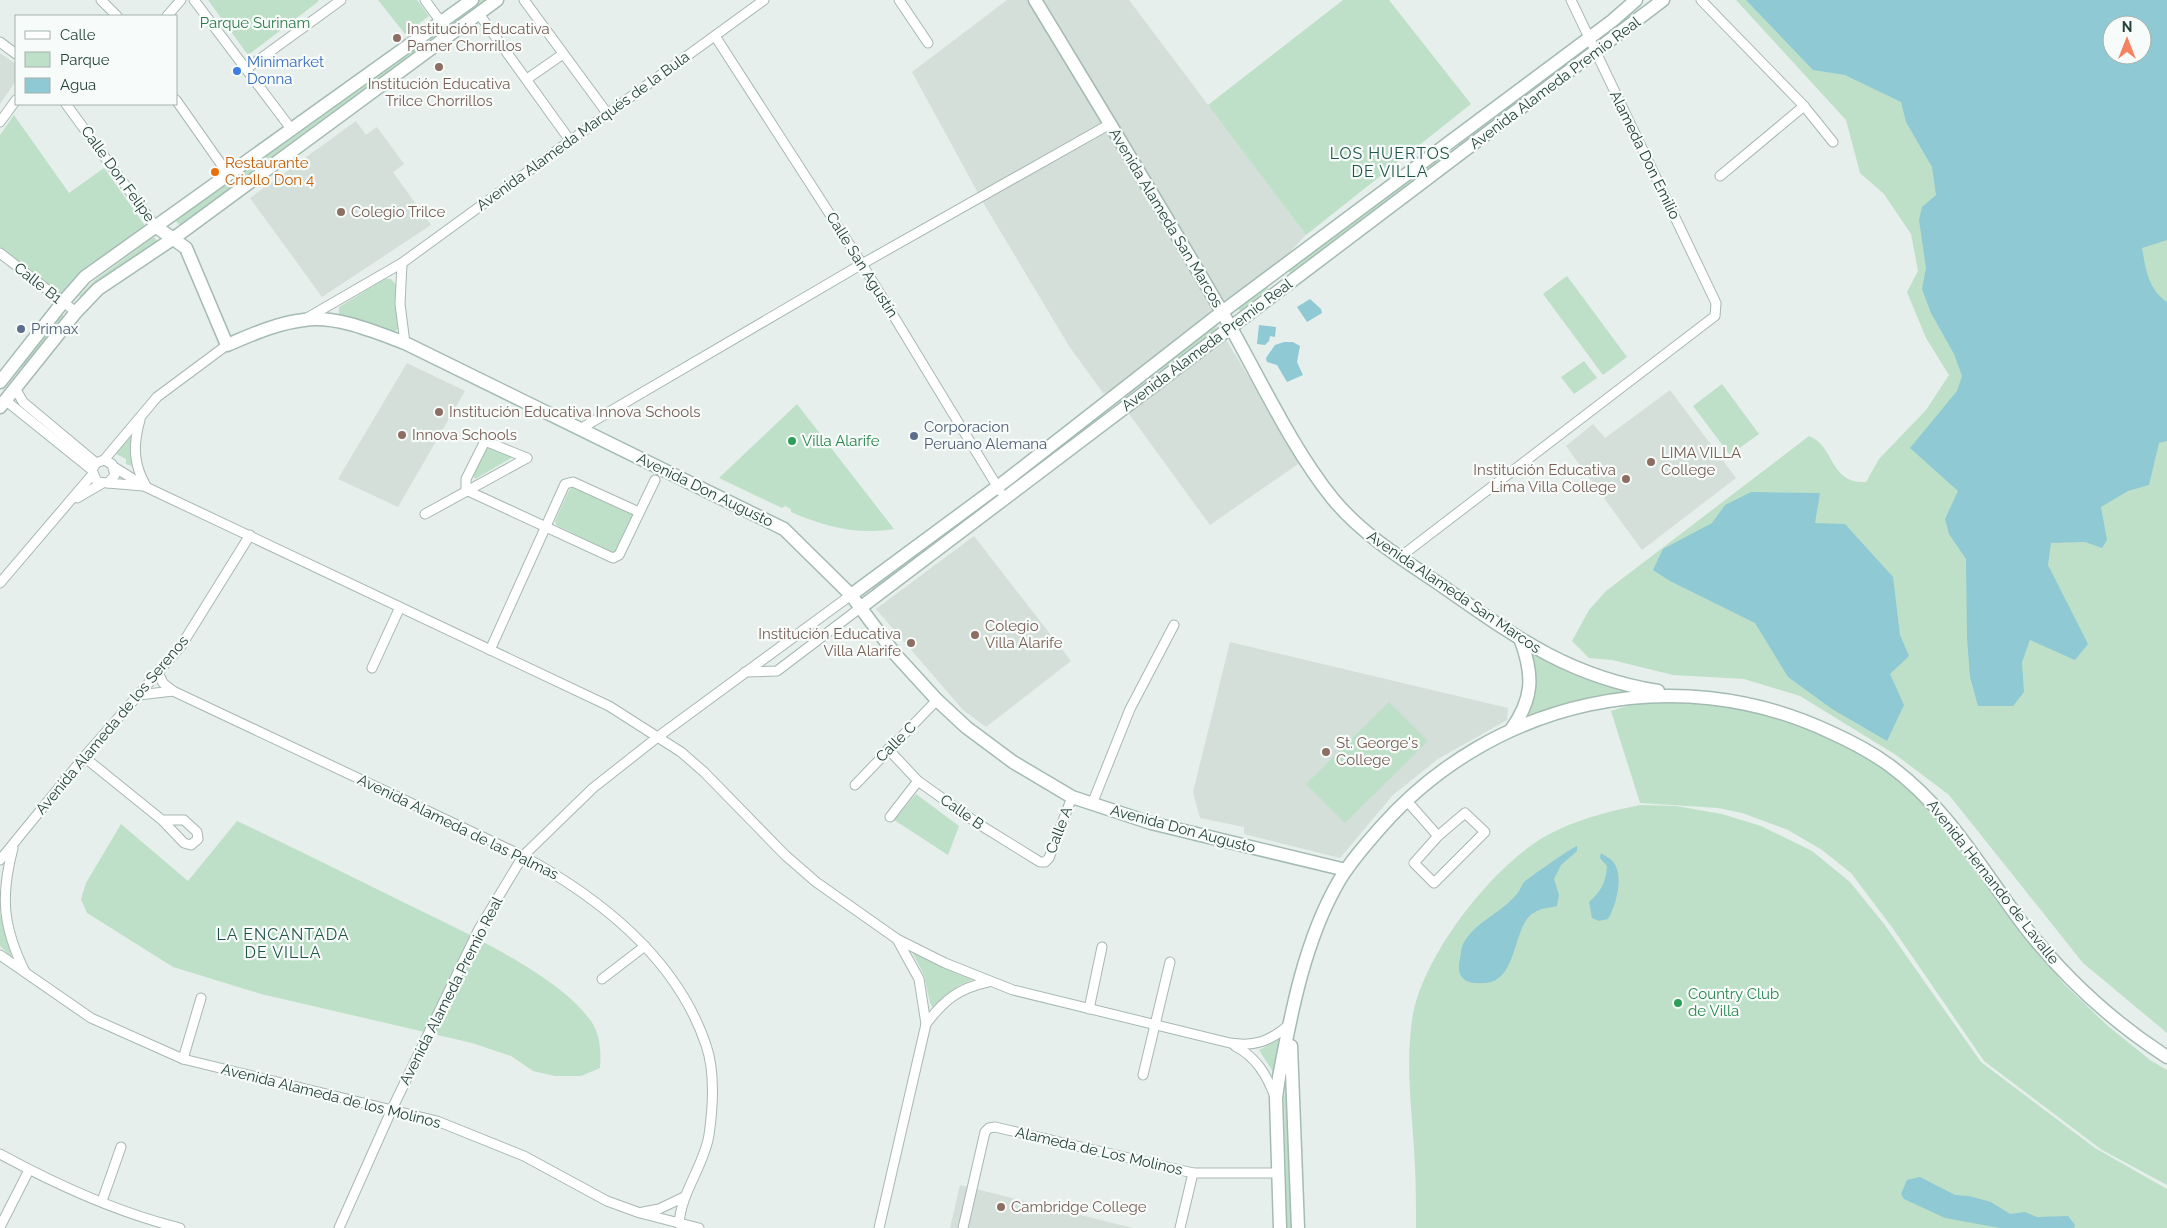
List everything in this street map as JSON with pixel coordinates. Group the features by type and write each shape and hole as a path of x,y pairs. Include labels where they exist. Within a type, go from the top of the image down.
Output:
{"street":[{"path":"101,0 116,15"},
{"path":"168,15 181,0"},
{"path":"194,0 292,130"},
{"path":"425,0 441,22"},
{"path":"105,483 96,467 22,402 15,388 1,378 85,277 472,0"},
{"path":"497,0 174,238 98,289 76,312 15,388 2,401 96,467 114,468 146,487 609,706 659,736 704,772 785,855 816,882 897,939 989,982 1230,1044 1245,1046 1262,1043 1279,1034 1291,1023"},
{"path":"524,0 607,113"},
{"name":"Avenida Alameda Marqués de la Bula","path":"0,583 157,397 179,378 227,345 269,328 305,319 402,263 569,139 764,0"},
{"path":"898,0 928,43"},
{"name":"Avenida Alameda San Marcos","path":"1035,0 1231,327 1320,481 1335,501 1361,527 1400,557 1521,641 1555,659 1602,679 1682,694"},
{"name":"Alameda Don Emilio","path":"1400,557 1710,321 1716,311 1716,303 1571,0"},
{"name":"Avenida Alameda Premio Real","path":"339,1228 392,1109 480,929 523,856 593,788 659,736 997,487 1222,312 1589,38 1636,0"},
{"name":"Avenida Alameda Premio Real","path":"745,672 777,671 1663,0"},
{"path":"1700,0 1804,106 1833,142"},
{"path":"246,68 335,2"},
{"path":"479,14 569,139"},
{"name":"Calle San Agustín","path":"715,36 862,264 1004,498"},
{"path":"0,42 15,53"},
{"path":"527,79 563,54"},
{"path":"0,122 15,101"},
{"path":"178,103 228,174"},
{"name":"Calle Don Felipe","path":"67,105 156,226 186,248 227,345"},
{"path":"1720,176 1804,106"},
{"path":"580,429 862,264 1110,124"},
{"name":"Calle B1","path":"0,253 76,312"},
{"path":"402,263 400,304 405,343"},
{"name":"Avenida Don Augusto","path":"305,319 343,324 405,343 784,529 851,596 895,654 937,700 966,727 1005,756 1072,797 1151,823 1346,870"},
{"path":"1144,372 1154,384"},
{"path":"1108,400 1118,412"},
{"name":"Avenida Alameda Marqués de la Bula","path":"141,416 134,445 138,472 146,487"},
{"path":"425,514 527,458 486,441 466,479 466,490"},
{"path":"105,483 114,478 114,468"},
{"path":"466,490 613,558 618,555 655,480"},
{"path":"490,650 569,481 640,512"},
{"path":"105,483 146,487"},
{"name":"Avenida Alameda Marqués de la Bula","path":"69,503 105,483"},
{"path":"937,532 945,542"},
{"name":"Avenida Alameda de los Serenos","path":"0,860 14,846 84,757 181,646 250,535"},
{"path":"372,668 400,607"},
{"path":"1092,804 1130,709 1174,625"},
{"path":"1511,730 1524,709 1530,684 1530,669 1521,641"},
{"name":"Avenida Alameda de las Palmas","path":"158,672 162,683 173,692 523,856 578,888 645,946 671,977 693,1015 707,1046 712,1084 709,1135 703,1154 684,1197 679,1224"},
{"path":"139,695 173,692"},
{"name":"Avenida Hernando de Lavalle","path":"1280,1228 1276,1098 1284,1048 1309,950 1322,915 1346,870 1366,845 1407,801 1429,780 1469,751 1533,720 1571,709 1610,701 1682,694 1736,701 1780,711 1849,741 1888,764 1925,795 1956,829 2023,923 2075,985 2121,1023 2167,1057"},
{"name":"Calle C","path":"855,784 937,700"},
{"name":"Calle B","path":"888,749 918,781 978,823 1040,862 1045,862"},
{"path":"84,757 162,820"},
{"path":"890,817 918,781"},
{"name":"Calle A","path":"1045,862 1050,858 1072,797"},
{"path":"1407,801 1438,836"},
{"path":"1465,813 1485,832 1434,883 1414,863 1438,836 1465,813"},
{"path":"14,846 3,884 3,910 7,930 25,973"},
{"path":"879,1228 926,1024 919,979 897,939"},
{"path":"602,980 645,946"},
{"path":"1089,1009 1102,947"},
{"name":"Avenida Alameda de los Molinos","path":"0,956 91,1018 183,1059 437,1121 479,1136 524,1156 588,1193 640,1213 699,1228"},
{"path":"1142,1075 1170,962"},
{"path":"926,1024 939,1006 955,993 971,986 989,982"},
{"path":"183,1059 201,998"},
{"name":"Avenida Hernando de Lavalle","path":"1291,1023 1298,1228"},
{"path":"1230,1044 1245,1051 1258,1065 1268,1079 1276,1098"},
{"name":"Alameda de Los Molinos","path":"963,1228 985,1132 989,1128 995,1127 1193,1173 1279,1172"},
{"path":"102,1201 121,1147"},
{"path":"0,1154 29,1170 102,1201 165,1226 180,1228"},
{"path":"0,1227 29,1170"},
{"path":"1180,1228 1193,1173"},
{"path":"640,1213 659,1208 684,1197"}],"shaded area":[{"path":"1007,0 1129,0 1306,235 1287,255 1209,312 1301,462 1210,525 1113,392 1103,393 1069,346 984,204 912,72"},
{"path":"0,53 15,63 15,82 0,104"},
{"name":"Colegio Trilce","path":"356,121 366,135 377,127 404,164 393,172 431,225 322,297 250,198"},
{"name":"Innova Schools","path":"407,363 465,391 398,507 338,479"},
{"name":"LIMA VILLA College","path":"1670,390 1736,478 1642,550 1566,446 1593,424 1605,438"},
{"name":"Colegio Villa Alarife","path":"974,536 1071,661 986,727 963,710 876,609"},
{"name":"St. George's College","path":"1230,642 1508,708 1507,720 1438,759 1393,795 1340,858 1244,834 1244,827 1200,818 1193,792"},
{"name":"Cambridge College","path":"960,1185 1133,1228 950,1228"}],"green space":[{"name":"Parque Surinam","path":"208,0 318,0 319,1 248,55"},
{"path":"378,0 417,0 429,16 405,34"},
{"path":"477,0 492,0 181,227 175,220"},
{"path":"1343,0 1389,0 1471,104 1306,235 1208,105"},
{"path":"1736,0 2167,0 2167,1033 2083,963 1949,795 1896,755 1800,696 1744,679 1673,675 1612,660 1589,658 1572,641 1589,610 1606,591 1809,436 1824,448 1845,477 1854,481 1866,482 1879,459 1926,410 1949,375 1926,338 1907,292 1918,271 1911,234 1884,194 1860,173 1846,120"},
{"path":"1582,48 1587,54 1461,149 1456,143"},
{"path":"14,115 69,193 104,168 146,227 62,295 0,247 0,135"},
{"path":"1435,158 1439,163 1292,276 1288,270"},
{"path":"154,237 158,242 84,301 79,296 94,281"},
{"path":"1567,276 1627,357 1603,375 1543,294"},
{"path":"385,279 391,279 396,285 399,328 394,332 339,314 339,307"},
{"path":"1267,287 1272,292 1242,314 1238,308"},
{"path":"62,315 67,319 26,371 21,367"},
{"path":"1214,326 1218,331 1163,373 1159,369"},
{"path":"1584,361 1597,378 1574,394 1561,377"},
{"path":"1722,384 1759,434 1730,455 1693,406"},
{"name":"Villa Alarife","path":"797,404 894,529 867,531 829,526 791,512 791,509 785,506 782,508 719,478"},
{"path":"1102,413 1106,418 1019,483 1015,479"},
{"path":"132,433 132,466 126,464 126,459 116,454"},
{"path":"488,445 513,457 475,479 473,476"},
{"path":"574,486 631,513 633,518 615,552 556,525 555,521 569,490"},
{"path":"926,546 929,551 876,592 872,588"},
{"path":"1532,653 1561,668 1638,691 1573,702 1528,717 1535,696 1536,684"},
{"path":"1389,702 1428,741 1345,823 1306,784"},
{"path":"1669,702 1719,705 1782,718 1838,742 1882,764 1946,825 2011,918 2064,984 2108,1026 2150,1060 2167,1070 2167,1185 2102,1150 1984,1061 1894,930 1851,873 1822,850 1788,830 1742,813 1718,808 1640,803 1611,711 1633,704"},
{"path":"916,794 959,826 948,855 894,820"},
{"name":"Country Club de Villa","path":"1640,805 1676,806 1722,814 1761,826 1812,851 1850,882 1884,924 1981,1062 2095,1148 2167,1189 2167,1228 1416,1228 1415,1167 1409,1076 1410,1039 1412,1020 1418,996 1443,943 1461,917 1502,870 1544,837 1579,821"},
{"path":"237,821 480,940 532,970 576,1004 591,1021 599,1038 600,1068 581,1076 555,1076 533,1071 511,1056 472,1043 261,994 173,967 87,913 81,899 86,883 121,824 188,881"},
{"path":"0,912 12,958 0,946"},
{"path":"911,950 974,979 958,986 933,1008 930,1003 924,975"},
{"path":"1285,1036 1275,1075 1259,1050"},
{"path":"1288,1077 1293,1228 1287,1228 1284,1098"}],"water":[{"path":"1746,0 2167,0 2167,240 2142,248 2152,285 2167,302 2167,441 2159,443 2149,485 2128,491 2101,507 2107,540 2102,548 2085,542 2051,543 2048,565 2088,644 2075,660 2030,640 2022,662 2024,692 2013,706 1978,706 1970,677 1967,638 1966,559 1949,534 1945,519 1958,491 1910,448 1957,391 1962,376 1954,354 1931,313 1922,289 1926,268 1919,220 1922,207 1936,195 1932,167 1906,122 1901,102 1845,75 1813,70"},
{"path":"1310,299 1321,309 1322,313 1307,322 1297,307"},
{"path":"1259,325 1276,327 1275,337 1270,336 1269,341 1265,345 1257,344"},
{"path":"1293,342 1300,346 1297,362 1303,375 1287,382 1277,365 1267,362 1266,358 1275,345"},
{"path":"1751,492 1820,493 1815,523 1845,524 1893,577 1900,635 1909,656 1890,674 1904,705 1887,741 1832,709 1788,677 1755,623 1670,581 1653,570 1663,549 1712,523 1725,505"},
{"path":"1577,846 1577,851 1561,865 1554,879 1559,895 1557,906 1537,911 1528,918 1522,927 1510,963 1504,973 1496,980 1485,983 1473,983 1464,979 1459,971 1459,966 1462,946 1468,936 1510,901 1524,882"},
{"path":"1601,853 1614,863 1619,883 1616,899 1608,919 1599,921 1592,918 1589,902 1600,890 1604,882 1607,866 1600,858"},
{"path":"1920,1177 1955,1195 1969,1196 1991,1202 2010,1214 2025,1212 2037,1217 2068,1216 2075,1225 2074,1228 2000,1228 1945,1218 1904,1199 1901,1194 1907,1180"}],"place":[{"name":"Institución Educativa Pamer Chorrillos","path":"397,38"},
{"name":"Institución Educativa Trilce Chorrillos","path":"439,67"},
{"name":"Minimarket Donna","path":"237,71"},
{"name":"Restaurante Criollo Don 4","path":"215,172"},
{"name":"Colegio Trilce","path":"341,212"},
{"name":"Primax","path":"21,329"},
{"name":"Institución Educativa Innova Schools","path":"439,412"},
{"name":"Innova Schools","path":"402,435"},
{"name":"Corporacion Peruano Alemana","path":"914,436"},
{"name":"Villa Alarife","path":"792,441"},
{"name":"LIMA VILLA College","path":"1651,462"},
{"name":"Institución Educativa Lima Villa College","path":"1626,479"},
{"name":"Colegio Villa Alarife","path":"975,635"},
{"name":"Institución Educativa Villa Alarife","path":"911,643"},
{"name":"St. George's College","path":"1326,752"},
{"name":"Country Club de Villa","path":"1678,1003"},
{"name":"Cambridge College","path":"1001,1207"}],"district":[{"name":"LOS HUERTOS DE VILLA","path":"1390,162"},
{"name":"LA ENCANTADA DE VILLA","path":"283,943"}]}
